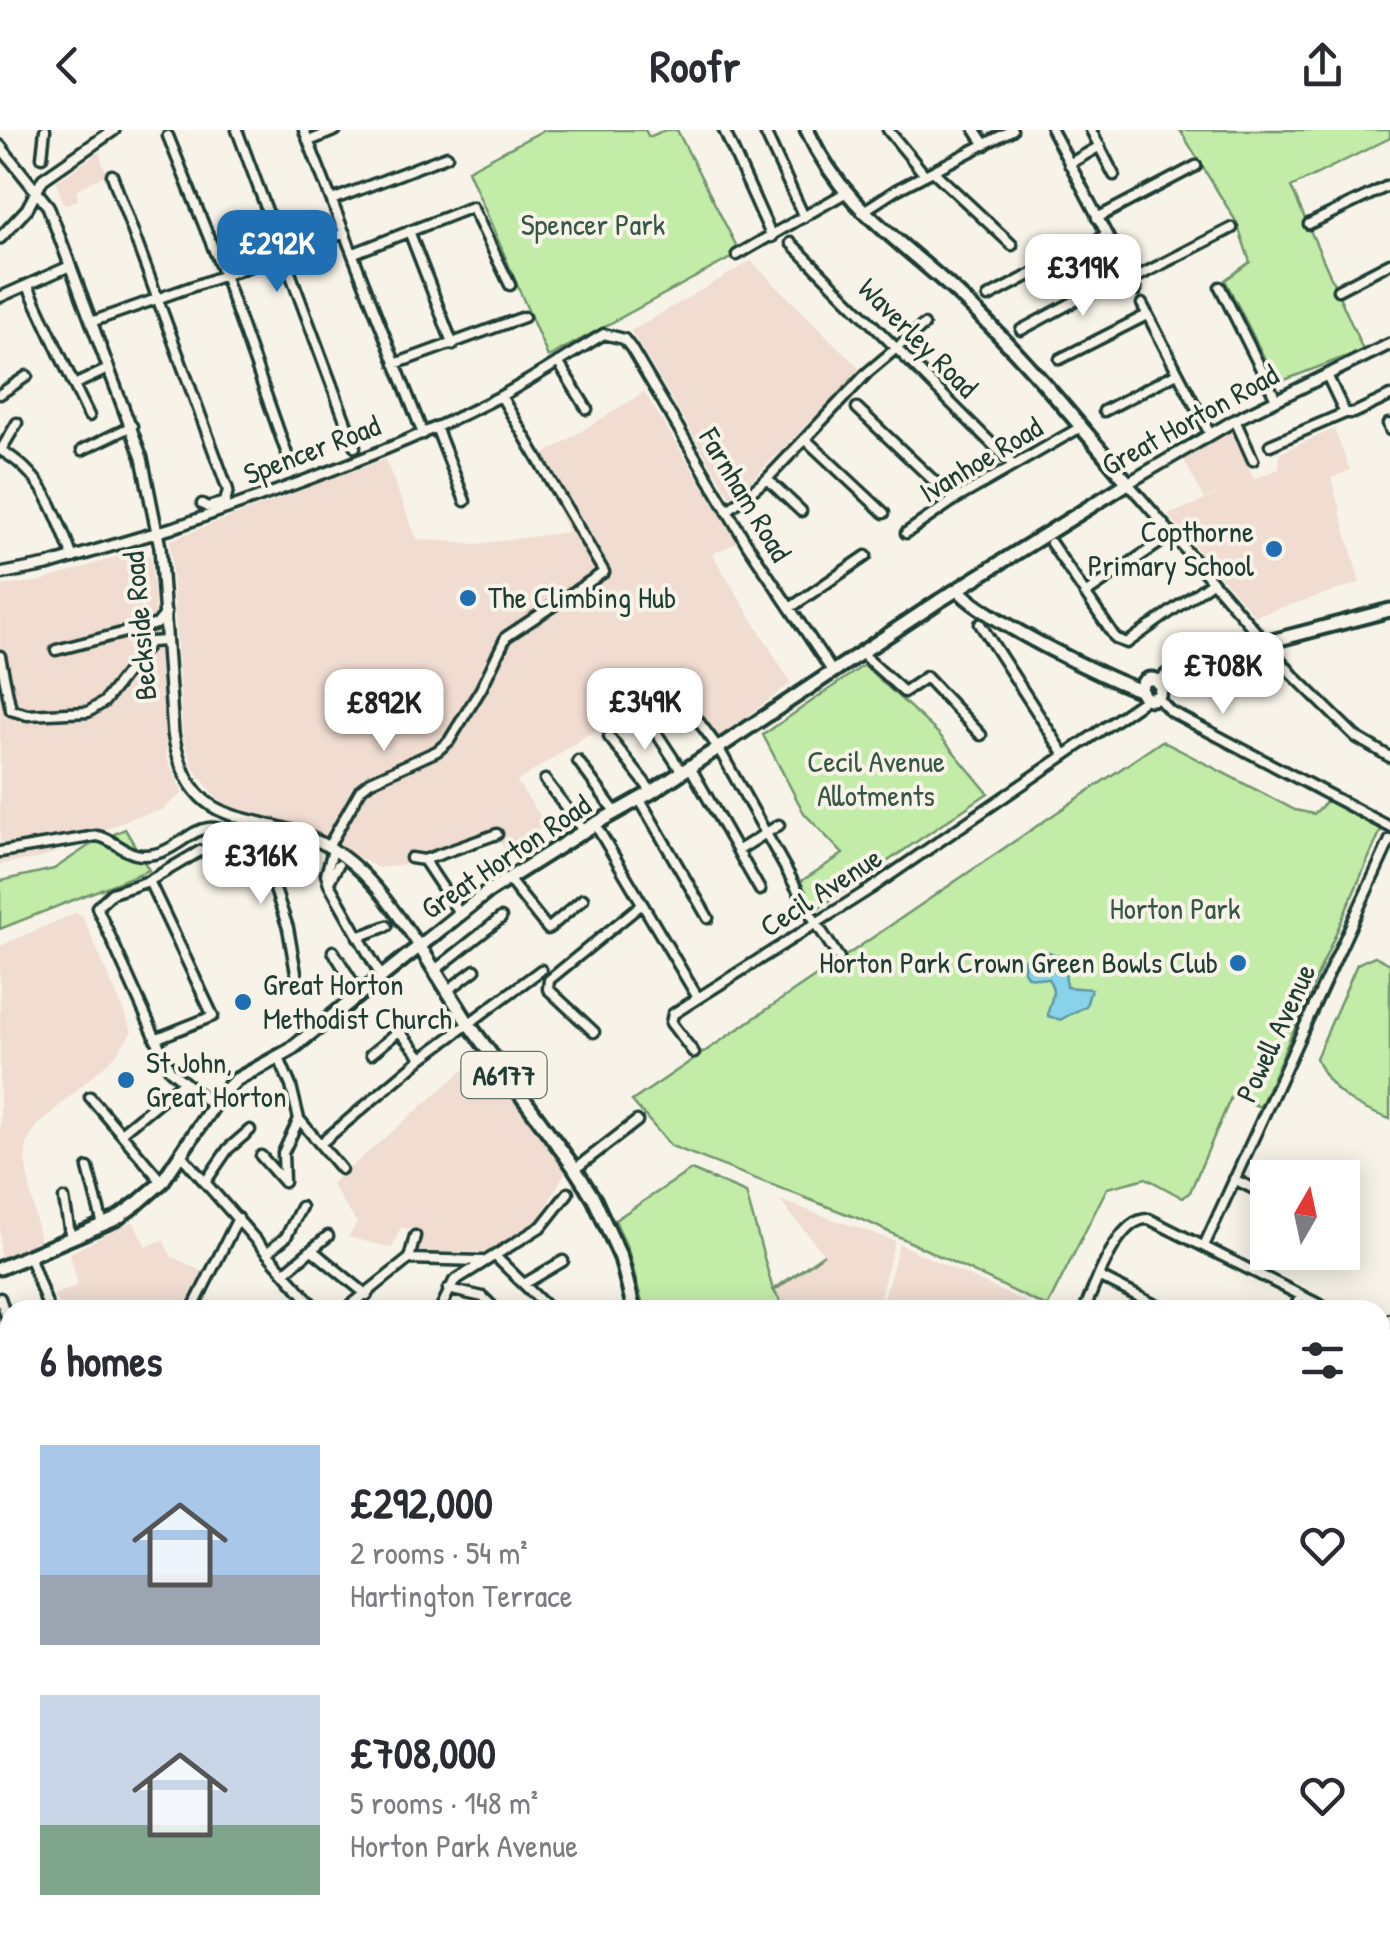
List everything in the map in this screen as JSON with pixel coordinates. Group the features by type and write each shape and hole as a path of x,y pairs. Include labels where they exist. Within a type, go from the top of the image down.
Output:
{"main road":[{"path":"807,130 845,193 862,212 956,291 1082,427 1128,483"},
{"name":"Great Horton Road","path":"0,1268 124,1214 162,1182 213,1106 236,1080 279,1058 508,879 640,800 832,671 962,594 974,579 1128,483"},
{"path":"962,594 1120,684 1148,692 1180,666 1390,610"},
{"name":"A6177","path":"420,948 468,1023 594,1198 621,1258 628,1300"}],"street":[{"path":"42,157 44,130"},
{"path":"0,238 27,209 43,179 114,130"},
{"path":"237,130 355,447"},
{"path":"304,130 423,434"},
{"path":"308,141 336,130"},
{"path":"724,130 772,237"},
{"path":"764,130 804,217"},
{"path":"888,130 929,173 1012,245"},
{"path":"976,130 984,144"},
{"path":"862,212 1012,130"},
{"path":"1052,130 1131,281"},
{"path":"1091,130 1114,175"},
{"path":"168,136 224,275 288,460"},
{"name":"Beckside Road","path":"0,146 48,206 142,458 166,613 173,733 184,774 202,799 216,810 258,828 330,848 372,882 420,948"},
{"path":"1069,164 1100,146"},
{"path":"332,200 447,156"},
{"path":"1097,218 1196,166"},
{"path":"112,175 228,490 225,502 207,507 202,504"},
{"path":"1308,224 1390,186"},
{"path":"737,254 845,193"},
{"path":"354,253 472,207 510,285"},
{"path":"1022,330 1131,281 1232,228"},
{"path":"409,231 454,345"},
{"path":"91,322 346,233"},
{"path":"988,297 1106,235"},
{"name":"Waverley Road","path":"791,243 1013,465"},
{"path":"1338,290 1390,263"},
{"path":"0,297 70,266"},
{"path":"28,286 89,416"},
{"path":"1220,287 1276,399"},
{"path":"1142,304 1210,434"},
{"path":"1060,359 1147,314"},
{"path":"395,364 524,318"},
{"path":"727,511 767,479 868,372 924,324"},
{"name":"Spencer Road","path":"0,574 73,558 172,528 334,471 501,396 604,334 624,339"},
{"name":"Farnham Road","path":"624,339 727,511 832,671"},
{"name":"Great Horton Road","path":"1128,483 1236,420 1390,344"},
{"path":"49,363 61,358"},
{"path":"558,362 587,409"},
{"path":"74,385 108,369"},
{"path":"1104,411 1177,373"},
{"path":"1327,375 1345,413"},
{"path":"0,394 28,376"},
{"path":"381,976 326,874 330,848 361,789 370,780 438,750 449,741 481,689 506,637 604,572 501,396"},
{"path":"1270,445 1390,396"},
{"path":"857,408 954,500"},
{"path":"1236,420 1253,460"},
{"path":"17,423 1,450 28,470 48,495 73,558"},
{"path":"82,450 132,426"},
{"path":"436,427 464,501"},
{"name":"Ivanhoe Road","path":"906,534 954,500 1082,427"},
{"path":"805,439 884,513"},
{"path":"767,479 800,511"},
{"path":"1128,483 1212,582 1356,737 1390,757"},
{"path":"1084,594 1171,534"},
{"path":"1051,543 1116,639 1127,643 1212,582"},
{"path":"790,608 866,556"},
{"path":"56,650 157,624 166,613"},
{"path":"980,624 1064,754"},
{"path":"0,656 11,710 27,716 88,712 104,702 150,642 166,641"},
{"path":"861,653 904,692 926,678 981,734"},
{"path":"674,688 719,749 839,958"},
{"path":"1148,692 1170,710 1390,827"},
{"name":"Cecil Avenue","path":"694,1053 671,1022 671,1016 816,923 1148,692"},
{"path":"644,714 686,769 760,890"},
{"path":"609,737 652,792"},
{"path":"578,762 616,812"},
{"path":"544,780 590,827 698,998"},
{"path":"640,800 708,918"},
{"path":"739,850 779,825"},
{"path":"0,852 97,836 132,853 146,854 166,850 208,826 227,829 244,842"},
{"path":"213,1106 170,1070 97,914 103,898 149,881 200,850 244,842 258,828 288,928 296,973"},
{"path":"411,858 424,860 498,834"},
{"name":"Powell Avenue","path":"1204,1246 1390,840"},
{"path":"424,860 460,914"},
{"path":"329,884 338,866"},
{"path":"508,879 548,930 583,899"},
{"path":"149,881 213,1016 156,1039"},
{"path":"594,1032 548,989 548,980 642,904"},
{"path":"434,971 501,918"},
{"path":"358,937 387,926"},
{"path":"332,952 360,994"},
{"path":"447,992 475,970"},
{"path":"320,1144 422,1058 541,970"},
{"path":"371,1054 400,1031 422,1058"},
{"path":"279,1058 299,1120 341,1169"},
{"path":"122,1132 183,1082"},
{"path":"90,1097 162,1182"},
{"path":"262,1156 284,1182 283,1153 299,1120"},
{"path":"575,1169 638,1121"},
{"path":"206,1180 228,1149 250,1130"},
{"path":"182,1156 308,1300"},
{"path":"88,1168 103,1225"},
{"path":"1234,1179 1250,1187"},
{"path":"410,1259 482,1261 496,1257 542,1226 568,1193"},
{"path":"64,1199 70,1239"},
{"path":"268,1253 286,1237 301,1208"},
{"path":"197,1300 238,1218"},
{"path":"1089,1300 1125,1229 1140,1218 1311,1300"},
{"path":"285,1272 328,1236"},
{"path":"359,1300 410,1259 415,1236"},
{"path":"312,1250 366,1295"},
{"path":"29,1255 45,1300"},
{"path":"496,1257 540,1300"},
{"path":"444,1300 451,1285 450,1260"},
{"path":"451,1285 482,1261"},
{"path":"524,1284 563,1261"},
{"path":"1100,1277 1145,1300"},
{"path":"451,1285 486,1300"},
{"path":"1299,1300 1301,1295"}],"shaded area":[{"path":"99,152 106,174 76,190 78,200 64,205 56,182"},
{"path":"751,261 861,370 732,500 631,331"},
{"path":"644,392 738,542 712,554 791,683 717,739 674,677 517,782 545,823 507,856 499,838 428,861 378,868 307,828 222,805 194,769 183,737 170,540 385,459 417,539 476,544 568,532 534,461"},
{"name":"Copthorne Primary School","path":"1232,429 1254,479 1279,469 1280,453 1334,429 1350,470 1331,478 1360,583 1255,616 1168,515 1222,493 1204,499 1182,456"},
{"path":"132,552 151,556 167,759 183,793 162,810 131,818 42,858 0,864 0,586 41,581"},
{"path":"75,913 82,915 132,1031 116,1055 37,1126 27,1143 25,1161 40,1243 0,1258 0,946"},
{"path":"480,1056 566,1171 537,1222 493,1252 417,1252 419,1231 401,1227 392,1248 348,1237 357,1223 331,1184"},
{"path":"779,1200 895,1241 879,1300 779,1300 774,1292 824,1254"},
{"path":"133,1221 146,1247 163,1240 172,1257 206,1273 190,1300 56,1300 54,1295 78,1285 70,1253"},
{"path":"899,1244 1021,1300 884,1300"}],"green space":[{"name":"Spencer Park","path":"544,130 645,130 649,137 677,130 740,253 548,357 468,170"},
{"path":"1180,130 1390,130 1390,138 1291,187 1363,350 1277,383 1225,280 1250,262 1237,223"},
{"name":"Cecil Avenue Allotments","path":"864,665 938,733 988,793 816,910 800,882 843,854 804,813 763,735"},
{"name":"Horton Park","path":"1162,741 1295,810 1314,814 1327,801 1381,830 1260,1107 1232,1095 1190,1192 1183,1198 1146,1178 1107,1188 1051,1300 1032,1300 870,1223 671,1146 632,1101"},
{"path":"125,829 149,870 0,929 0,881 54,869 90,845"},
{"path":"1375,956 1390,964 1390,1119 1336,1090 1316,1058 1357,964"},
{"path":"691,1170 746,1193 773,1290 824,1254 774,1291 780,1300 641,1300 615,1220"}],"water":[{"path":"1042,950 1065,958 1066,987 1091,989 1086,1006 1060,1020 1048,1016 1053,993 1048,979 1028,977 1024,971 1024,959"}],"place":[{"name":"Copthorne Primary School","path":"1274,549"},
{"name":"The Climbing Hub","path":"468,598"},
{"name":"Horton Park Crown Green Bowls Club","path":"1238,963"},
{"name":"Great Horton Methodist Church","path":"243,1002"},
{"name":"St John, Great Horton","path":"126,1080"}]}
